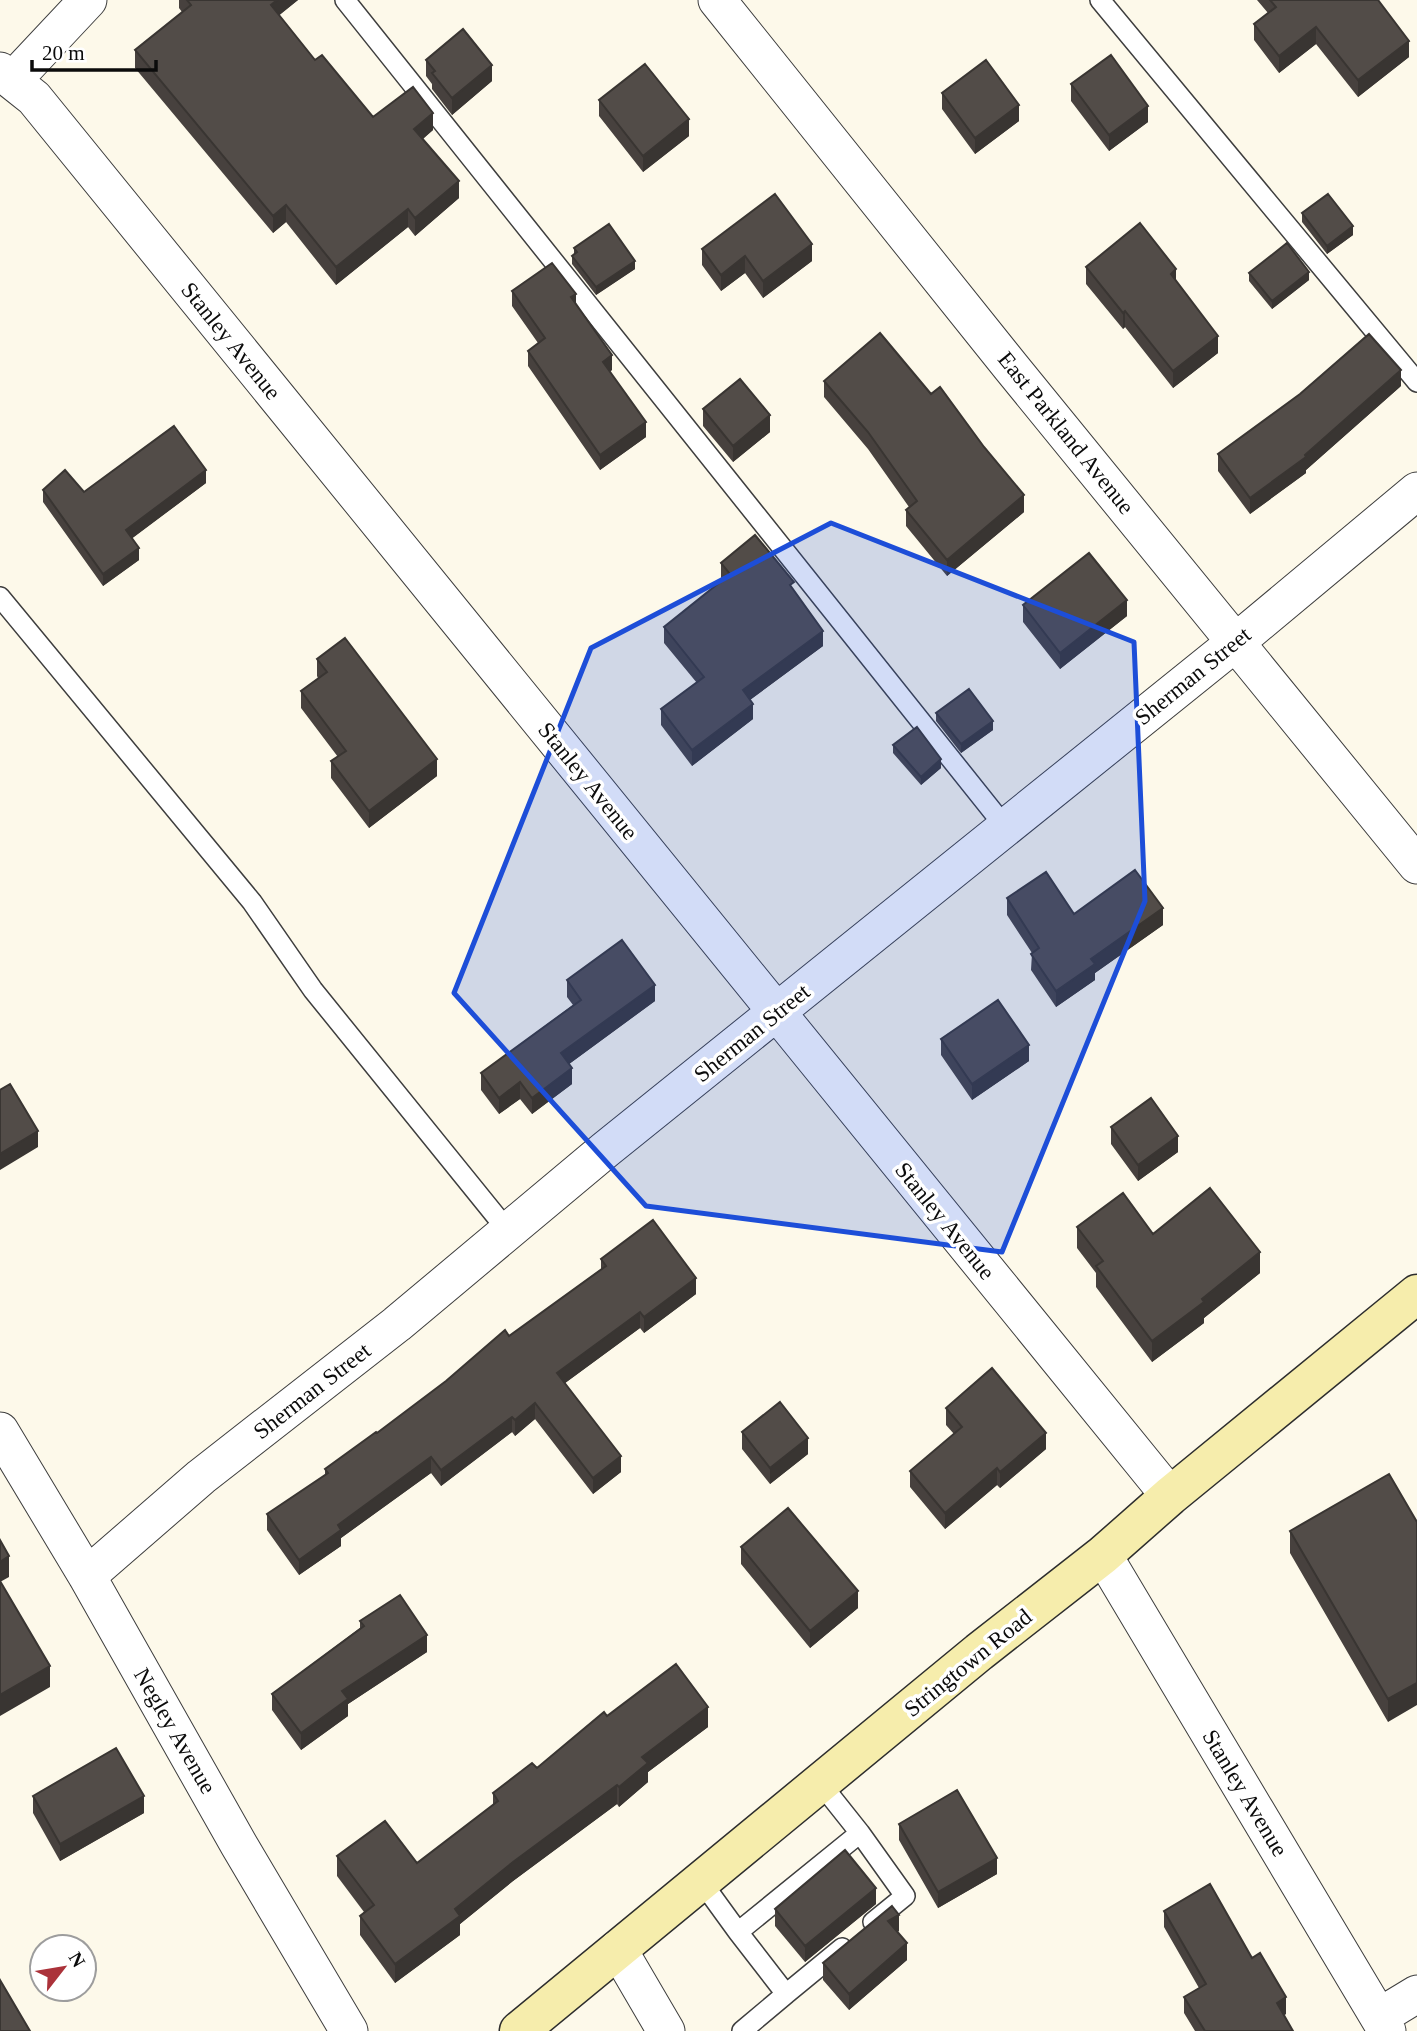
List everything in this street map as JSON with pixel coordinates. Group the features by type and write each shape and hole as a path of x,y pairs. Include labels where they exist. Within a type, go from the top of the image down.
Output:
{"main road":[{"name":"Stringtown Road","path":"519,2031 979,1652 1103,1555 1170,1496 1417,1294"}],"street":[{"path":"4,75 88,0"},
{"name":"East Parkland Avenue","path":"717,0 1417,865"},
{"name":"Stanley Avenue","path":"4,75 34,98 1170,1496"},
{"name":"Sherman Street","path":"87,1576 201,1478 397,1324 508,1231 1236,642 1417,491"},
{"name":"Negley Avenue","path":"2,1439 87,1576 239,1845 349,2031"},
{"name":"Stanley Avenue","path":"1103,1555 1383,2024"},
{"path":"618,1949 666,2031"},
{"path":"1383,2024 1417,1994"}],"lane":[{"path":"345,0 1006,828"},
{"path":"1100,0 1417,382"},
{"path":"0,597 252,902 313,990 508,1231"},
{"path":"742,2031 905,1896 821,1784"},
{"path":"738,1932 860,1833"},
{"path":"701,1881 786,1994"}],"highlighted area":[{"path":"831,523 1134,642 1145,901 1002,1252 646,1206 454,993 591,648"}],"building":[{"path":"187,0 277,0 271,5 315,60 322,55 373,117 413,87 433,113 414,129 459,181 415,218 408,209 336,267 286,205 273,216 135,50 191,5"},
{"path":"1270,0 1378,0 1409,41 1358,80 1316,27 1279,56 1254,24 1276,7"},
{"path":"463,29 492,65 452,98 432,73 435,71 426,60"},
{"path":"1111,55 1148,106 1109,135 1071,84"},
{"path":"986,60 1019,105 975,138 942,93"},
{"path":"645,64 689,119 643,156 599,100"},
{"path":"775,194 812,244 763,281 745,256 721,275 702,249"},
{"path":"1328,194 1353,226 1327,246 1302,213"},
{"path":"1140,223 1176,269 1171,274 1218,336 1173,371 1086,267"},
{"path":"609,224 635,261 596,287 572,256 577,252 574,248"},
{"path":"1287,243 1309,272 1272,301 1249,273"},
{"path":"552,263 576,294 571,297 612,355 603,362 646,422 600,455 528,351 545,338 512,291"},
{"path":"880,333 931,394 940,387 984,447 1024,495 947,560 906,510 917,501 868,432 824,381"},
{"path":"1369,334 1401,370 1305,455 1306,457 1250,498 1218,454 1300,394"},
{"path":"740,379 770,415 733,446 703,409"},
{"path":"174,426 206,470 126,530 139,548 103,574 43,490 65,470 84,492"},
{"path":"755,535 794,582 790,585 823,631 743,690 753,704 692,750 661,709 704,677 664,627 730,574 721,563"},
{"path":"1089,553 1127,600 1060,653 1023,605"},
{"path":"345,638 437,759 369,811 331,761 346,751 301,691 327,672 317,659"},
{"path":"969,689 993,721 961,744 936,713"},
{"path":"917,727 941,759 921,777 893,745"},
{"path":"1135,870 1163,908 1091,959 1095,964 1056,991 1031,954 1039,948 1007,898 1046,872 1074,914"},
{"path":"622,940 655,985 561,1053 572,1068 532,1098 520,1082 499,1098 481,1073 581,1000 567,980"},
{"path":"998,1000 1029,1045 972,1084 941,1039"},
{"path":"10,1084 38,1131 0,1154 0,1090"},
{"path":"1151,1098 1178,1136 1138,1165 1111,1127"},
{"path":"1210,1188 1260,1252 1202,1299 1204,1302 1152,1341 1096,1266 1103,1261 1077,1227 1123,1193 1153,1234"},
{"path":"653,1220 696,1278 644,1317 640,1312 557,1373 621,1456 593,1478 535,1403 515,1420 512,1417 441,1470 431,1457 338,1525 341,1530 299,1560 267,1514 328,1473 325,1469 446,1381 505,1330 509,1336 606,1266 601,1259"},
{"path":"992,1368 1046,1433 1000,1472 997,1468 945,1513 910,1471 962,1427 946,1408"},
{"path":"780,1402 808,1438 770,1468 742,1432"},
{"path":"1389,1474 1417,1522 1417,1683 1388,1699 1290,1531"},
{"path":"788,1508 858,1591 810,1631 741,1547"},
{"path":"0,1540 9,1556 0,1562"},
{"path":"0,1581 50,1666 0,1695"},
{"path":"400,1595 427,1635 342,1691 348,1699 301,1733 272,1694 364,1626 360,1621"},
{"path":"676,1664 708,1707 642,1757 648,1763 619,1787 617,1785 513,1862 455,1909 460,1916 395,1964 360,1916 374,1905 337,1856 385,1821 417,1863 498,1801 493,1793 532,1763 537,1768 604,1712 607,1716"},
{"path":"116,1748 144,1796 60,1844 33,1796"},
{"path":"957,1790 997,1858 938,1892 899,1824"},
{"path":"845,1850 876,1888 805,1946 775,1909"},
{"path":"1210,1884 1252,1958 1260,1953 1286,1997 1277,2003 1293,2031 1205,2031 1184,1997 1206,1984 1164,1911"},
{"path":"892,1906 899,1915 888,1921 907,1943 849,1994 823,1963"},
{"path":"0,1980 30,2031 0,2031"}]}
